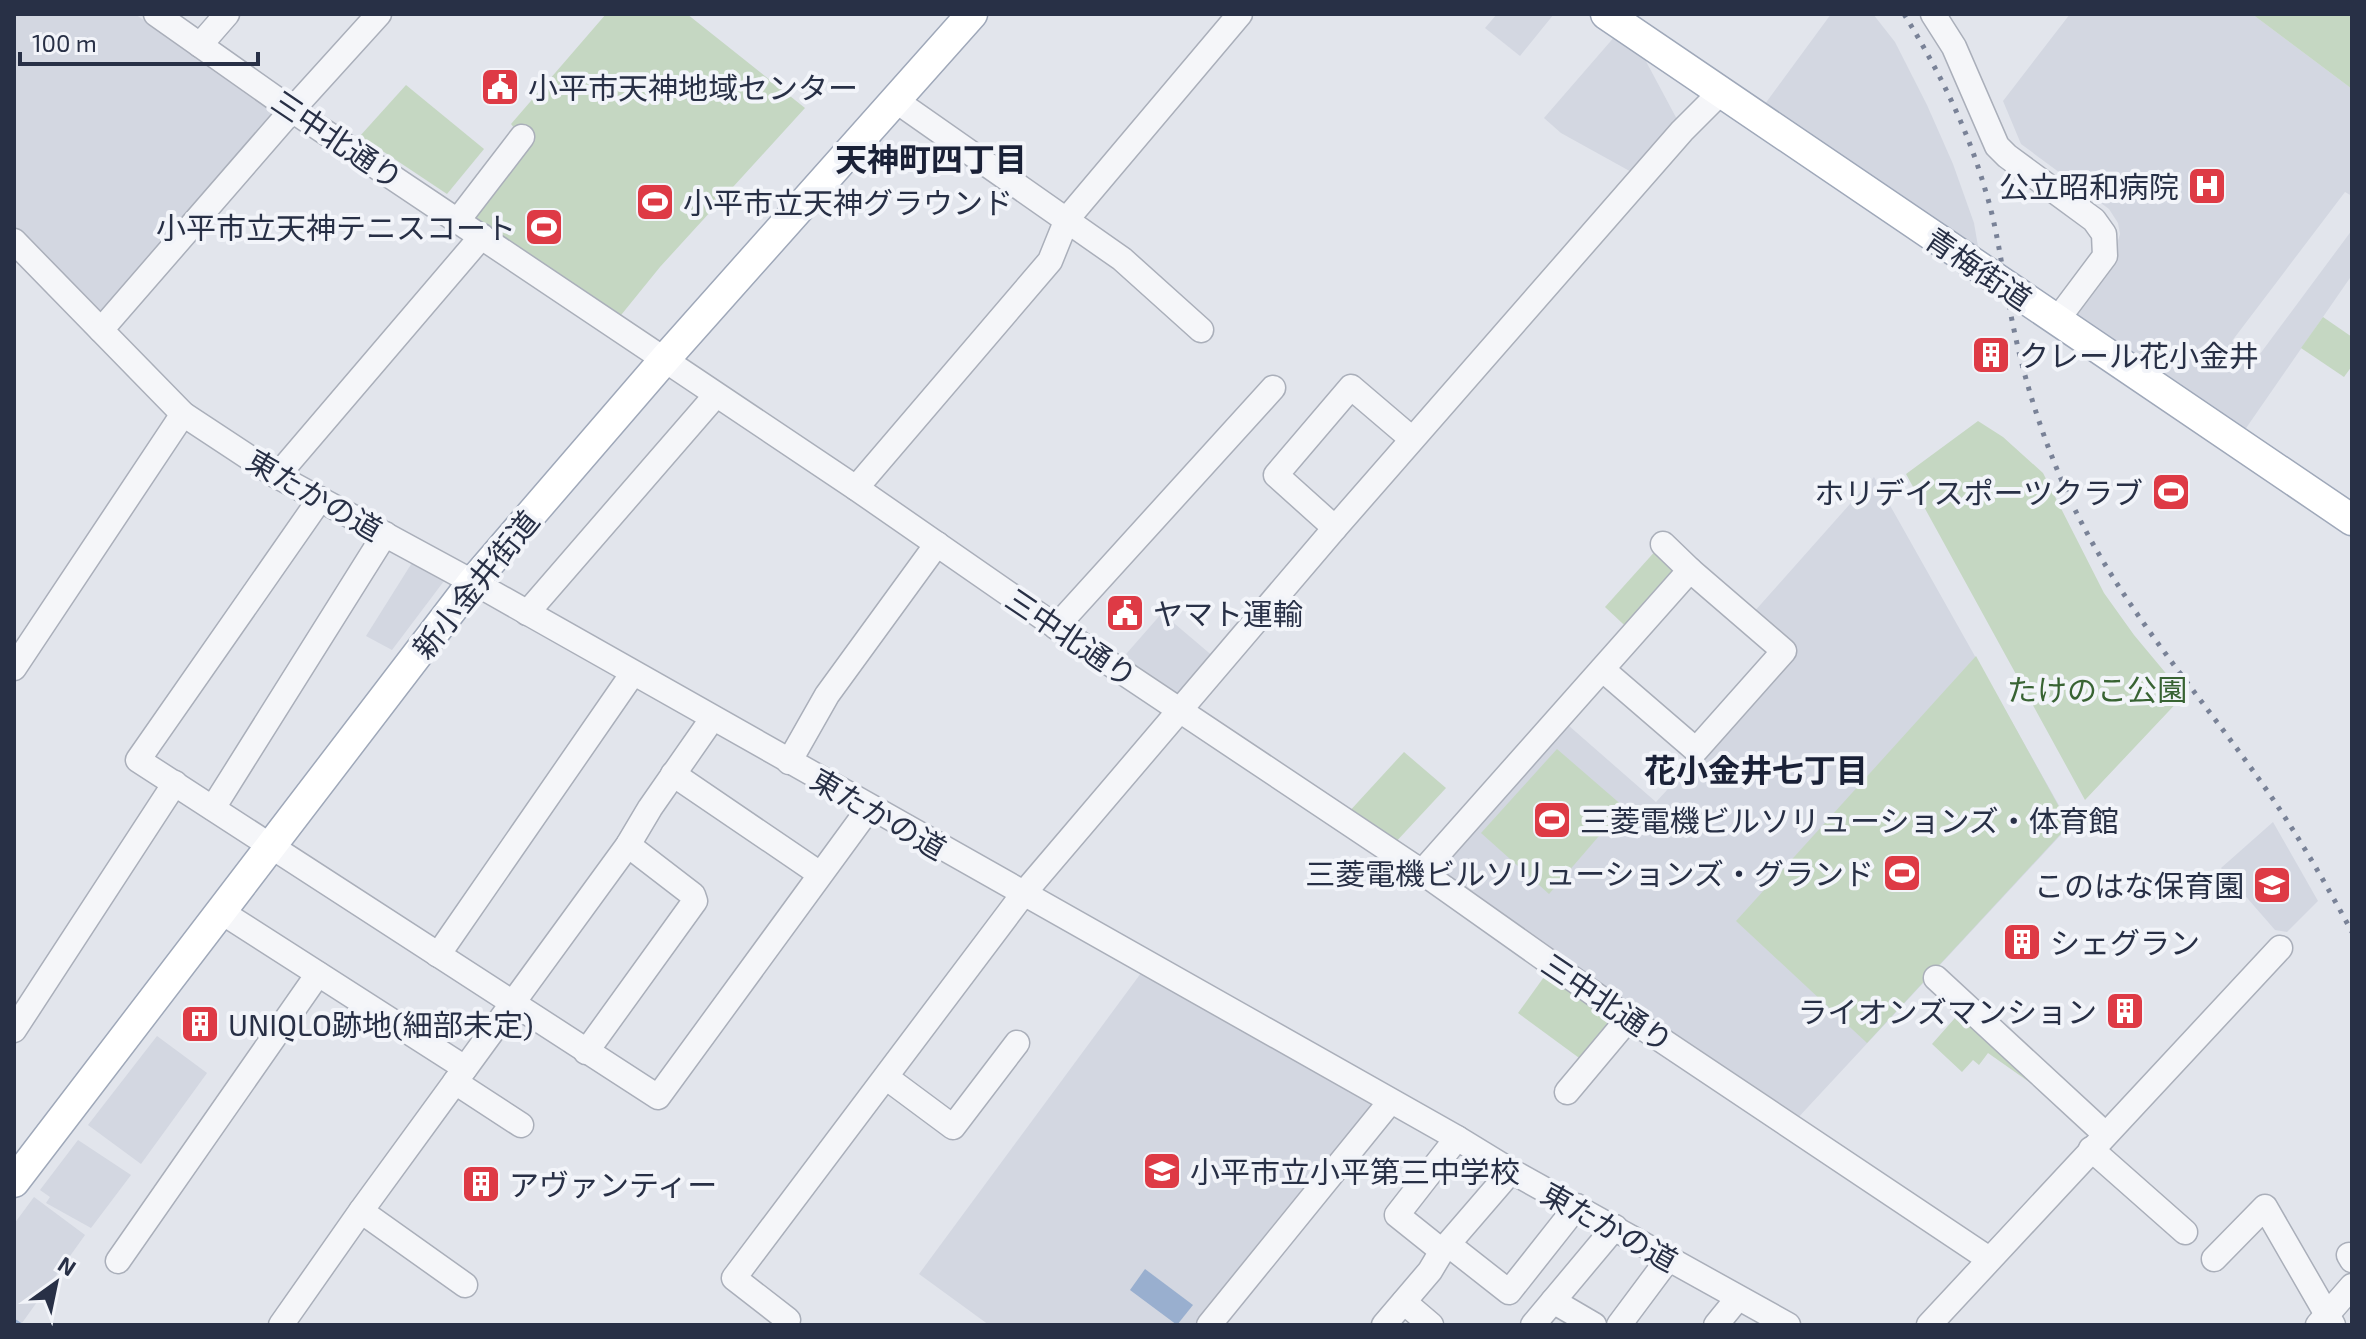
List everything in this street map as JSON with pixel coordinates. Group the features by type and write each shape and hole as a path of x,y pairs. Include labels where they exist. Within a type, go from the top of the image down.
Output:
{"main road":[{"name":"新小金井街道","path":"14,1182 472,583 665,359 972,14"},
{"name":"青梅街道","path":"1606,14 2352,520"}],"street":[{"name":"三中北通り","path":"156,14 292,110 459,219 1056,627 1422,872 1629,1018 1989,1259"},
{"path":"200,45 227,14"},
{"path":"101,330 379,14"},
{"path":"856,488 1050,261 1067,219 1240,14"},
{"path":"1933,14 1954,47 1997,146 2094,220 2104,234 2105,256 2057,320"},
{"path":"784,1325 788,1320 734,1278 1024,893 1412,439 1682,131 1721,92"},
{"path":"895,100 1122,259 1201,330"},
{"path":"459,219 522,137"},
{"path":"277,476 482,236"},
{"name":"東たかの道","path":"14,241 183,414 277,476 527,613 1788,1325"},
{"path":"1335,528 1276,475 1351,387 1412,439"},
{"path":"1056,627 1273,388"},
{"path":"527,613 716,395"},
{"path":"14,668 183,414"},
{"path":"320,499 138,760 658,1097 870,807"},
{"path":"213,808 385,534"},
{"path":"789,762 827,695 937,544"},
{"path":"1602,669 1696,750 1784,651 1663,544"},
{"path":"1422,872 1690,570"},
{"path":"438,955 633,673"},
{"path":"281,1325 628,845 712,719"},
{"path":"673,774 820,874"},
{"path":"14,1030 175,783"},
{"path":"586,1052 695,901 693,895 628,845"},
{"path":"220,911 318,974 460,1075 521,1125"},
{"path":"1929,1325 2280,948"},
{"path":"118,1261 318,974"},
{"path":"1936,978 2185,1232"},
{"path":"1567,1092 1629,1018"},
{"path":"887,1078 953,1127 1017,1043"},
{"path":"1209,1325 1390,1102"},
{"path":"1457,1138 1397,1215 1509,1292 1577,1206"},
{"path":"1384,1325 1511,1171"},
{"path":"2214,1259 2265,1207 2326,1322 2352,1286"},
{"path":"361,1211 465,1285"},
{"path":"1533,1325 1615,1227"},
{"path":"1619,1325 1669,1258"},
{"path":"1716,1325 1738,1298"},
{"path":"1553,1301 1594,1325"},
{"path":"1404,1302 1431,1325"}],"shaded area":[{"path":"14,14 135,14 275,111 110,307 96,315 14,228"},
{"path":"1497,14 1554,14 1520,56 1485,28"},
{"path":"1831,14 1873,14 1895,42 1953,164 1974,223 1980,258 1762,108"},
{"name":"公立昭和病院","path":"2070,14 2252,14 2352,89 2352,196 2345,192 2232,341 2257,358 2352,230 2352,275 2242,434 2069,314 2116,247 2120,234 2118,223 2109,209 2021,144 2003,101"},
{"path":"1616,35 1641,52 1679,123 1635,174 1561,133 1544,118"},
{"path":"1874,477 2070,825 1795,1121 1424,875 1568,725 1656,802 1787,659 1745,622"},
{"path":"415,558 447,577 392,650 366,636"},
{"path":"1162,613 1215,658 1177,700 1120,661"},
{"name":"このはな保育園","path":"2273,822 2318,901 2287,932 2275,930 2221,868"},
{"name":"小平市立小平第三中学校","path":"1144,969 1377,1102 1210,1325 989,1325 919,1274"},
{"path":"157,1036 207,1073 141,1164 88,1125"},
{"path":"78,1140 131,1175 91,1228 46,1203 50,1197 40,1190"},
{"path":"34,1197 85,1235 22,1323 14,1318 14,1224"}],"green space":[{"name":"小平市立天神グラウンド","path":"606,14 687,14 805,108 660,267 613,325 459,219 522,138 511,124"},
{"path":"2252,14 2352,14 2352,89"},
{"path":"406,85 484,149 447,194 360,136"},
{"path":"2323,317 2352,337 2352,366 2344,377 2301,348"},
{"name":"たけのこ公園","path":"1978,421 2003,437 2043,473 2104,593 2184,695 2085,800 1906,474"},
{"path":"1658,548 1691,577 1637,637 1605,607"},
{"name":"三菱電機ビルソリューションズ・グランド","path":"1976,656 2069,825 1867,1043 1736,921"},
{"name":"三菱電機ビルソリューションズ・体育館","path":"1557,749 1624,807 1549,894 1481,833"},
{"path":"1404,752 1446,788 1393,845 1347,814"},
{"path":"1549,970 1620,1022 1586,1063 1518,1013"},
{"path":"1962,1010 2037,1077 2032,1084 1988,1053 1979,1065 1973,1060 1962,1072 1932,1044"}],"water":[{"path":"1145,1269 1193,1305 1177,1325 1130,1290"}],"waterway":[{"path":"14,1321 20,1325"}],"railway":[{"path":"1904,14 1950,99 1978,166 1994,222 2029,391 2069,497 2089,537 2136,613 2279,809 2352,932"}],"place":[{"name":"小平市天神地域センター","path":"500,87"},
{"name":"公立昭和病院","path":"2207,186"},
{"name":"小平市立天神グラウンド","path":"655,202"},
{"name":"小平市立天神テニスコート","path":"544,227"},
{"name":"クレール花小金井","path":"1991,355"},
{"name":"ホリデイスポーツクラブ","path":"2171,492"},
{"name":"ヤマト運輸","path":"1125,613"},
{"name":"三菱電機ビルソリューションズ・体育館","path":"1552,820"},
{"name":"三菱電機ビルソリューションズ・グランド","path":"1902,873"},
{"name":"このはな保育園","path":"2272,885"},
{"name":"シェグラン","path":"2022,942"},
{"name":"ライオンズマンション","path":"2125,1011"},
{"name":"UNIQLO跡地(細部未定)","path":"200,1024"},
{"name":"小平市立小平第三中学校","path":"1162,1171"},
{"name":"アヴァンティー","path":"481,1184"}],"district":[{"name":"天神町四丁目","path":"931,158"},
{"name":"花小金井七丁目","path":"1756,769"}]}
